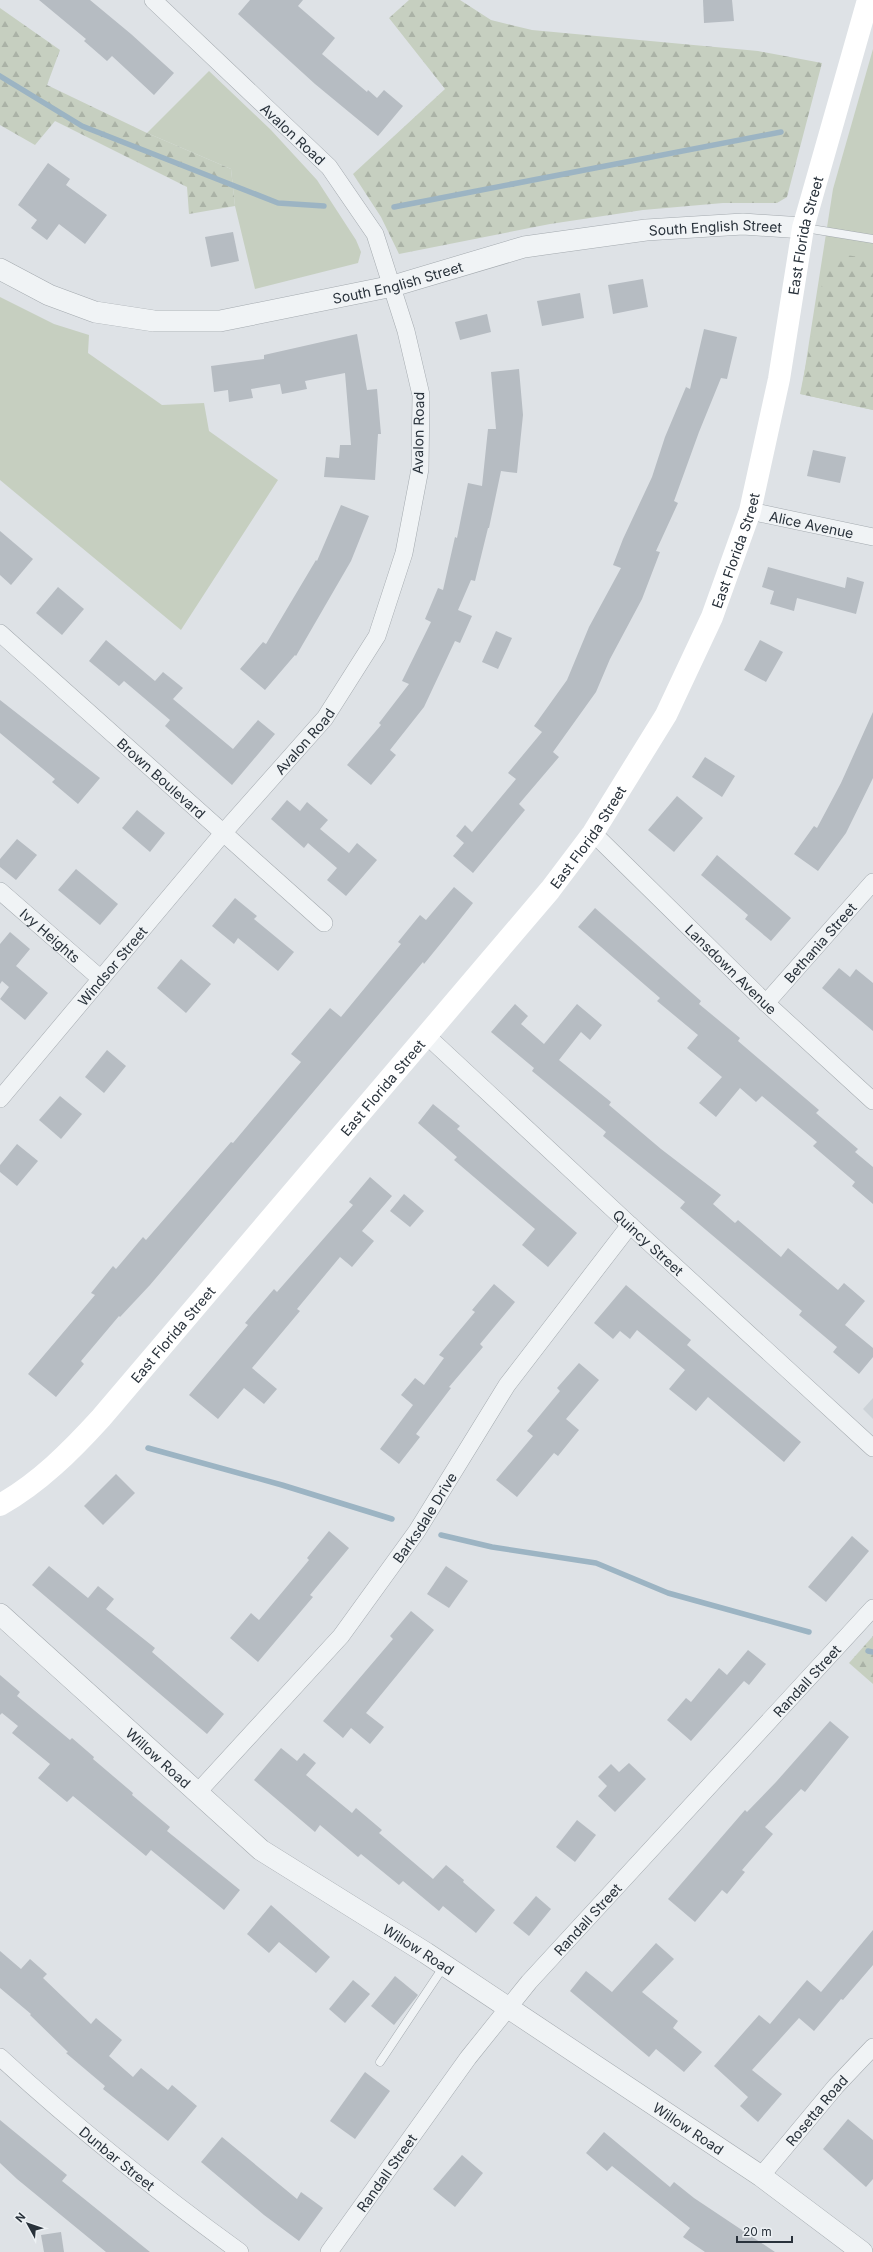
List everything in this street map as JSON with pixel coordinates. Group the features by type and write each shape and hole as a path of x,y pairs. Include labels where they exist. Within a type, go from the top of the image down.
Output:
{"main road":[{"name":"East Florida Street","path":"0,1505 19,1494 67,1455 96,1424 550,890 593,833 666,714 712,617 750,511 779,379 803,228 868,0"}],"street":[{"name":"Avalon Road","path":"152,0 329,167 375,234 393,286 421,395 420,468 404,553 377,636 325,718 224,832"},
{"name":"South English Street","path":"0,269 49,295 95,312 154,321 220,321 393,286 524,247 630,232 743,224 803,228"},
{"name":"Alice Avenue","path":"750,511 873,537"},
{"name":"Brown Boulevard","path":"2,639 224,832 324,923"},
{"name":"Windsor Street","path":"0,1099 224,832"},
{"name":"Lansdown Avenue","path":"593,833 766,1003 873,1101"},
{"name":"Bethania Street","path":"766,1003 873,882"},
{"name":"Ivy Heights","path":"0,891 101,979"},
{"name":"Quincy Street","path":"426,1035 873,1448"},
{"name":"Barksdale Drive","path":"196,1793 341,1636 417,1531 507,1385 630,1225"},
{"name":"Randall Street","path":"329,2252 468,2058 528,1982 873,1608"},
{"name":"Willow Road","path":"0,1614 196,1793 261,1850 444,1965 761,2176 862,2252"},
{"name":"Rosetta Road","path":"761,2176 836,2086 873,2046"},
{"name":"Dunbar Street","path":"0,2057 41,2094 160,2194 240,2252"}],"lane":[{"path":"803,228 873,239"},
{"path":"380,2062 444,1965"}],"shaded area":[{"path":"873,1398 873,1419 863,1409"}],"green space":[{"path":"409,0 460,0 491,20 532,30 758,51 822,63 787,197 777,203 723,203 643,210 550,224 399,254 381,217 353,174 445,89 389,18"},
{"path":"0,8 60,50 47,85 147,133 231,169 235,206 189,214 187,187 55,121 35,145 0,125"},
{"path":"873,49 873,410 801,394 833,189"},
{"path":"209,71 271,130 317,180 356,240 361,252 358,263 255,289 235,206 231,169 147,133"},
{"path":"839,254 873,259 873,410 800,394 825,270"},
{"path":"0,297 54,324 89,335 88,353 162,405 204,403 209,431 278,480 181,630 0,480"},
{"path":"873,1636 873,1684 849,1663"}],"building":[{"path":"39,0 90,0 131,34 174,73 154,95 112,56 107,61 84,41 86,39"},
{"path":"250,0 303,0 298,6 335,38 322,54 367,92 368,90 377,98 384,90 403,106 378,136 315,84 238,14"},
{"path":"703,0 732,0 734,21 704,23"},
{"path":"48,163 70,179 66,185 107,215 85,244 59,224 47,240 31,228 37,220 18,205"},
{"path":"233,232 239,261 211,267 205,237"},
{"path":"643,279 648,307 613,314 608,285"},
{"path":"580,293 584,318 542,326 537,301"},
{"path":"487,314 491,332 460,340 455,322"},
{"path":"704,329 737,337 727,379 721,378 699,432 674,501 678,503 656,551 660,552 642,599 610,659 596,692 553,752 559,757 519,804 525,810 473,873 453,856 464,843 456,836 465,825 472,832 516,779 508,773 542,732 534,726 567,680 589,627 621,568 613,565 623,539 652,477 665,437 686,387 690,389"},
{"path":"357,334 367,390 377,389 381,434 378,434 375,480 324,477 326,457 339,458 340,445 351,445 345,373 305,381 307,389 282,394 280,384 251,389 253,398 229,402 228,390 214,392 211,366 264,359 264,355"},
{"path":"519,369 523,415 517,473 501,471 489,528 475,581 471,580 458,610 472,616 460,643 455,641 424,707 390,750 396,755 371,785 347,765 381,725 379,723 409,684 402,681 431,622 425,619 438,588 443,590 455,537 457,538 468,483 482,486 488,429 496,429 491,372"},
{"path":"813,450 846,457 840,483 807,476"},
{"path":"341,505 369,516 351,561 296,656 295,655 265,690 240,669 263,642 266,644 316,560 317,561"},
{"path":"0,531 33,559 11,585 0,575"},
{"path":"768,567 845,588 847,577 864,582 856,614 797,598 794,611 770,604 774,591 762,587"},
{"path":"58,587 84,609 62,635 36,613"},
{"path":"496,631 512,638 498,669 482,662"},
{"path":"106,640 155,681 163,672 183,688 173,699 233,749 258,720 275,734 232,785 165,726 170,720 124,681 119,686 89,661"},
{"path":"760,640 783,652 766,682 744,670"},
{"path":"0,700 100,778 78,804 52,782 55,779 0,733"},
{"path":"873,712 873,778 846,833 818,871 794,854 814,826 817,828 841,783"},
{"path":"705,757 735,776 722,797 692,777"},
{"path":"677,796 703,818 674,852 648,830"},
{"path":"287,800 300,811 307,802 328,820 320,829 349,853 357,843 377,860 346,896 327,880 337,868 308,843 304,848 271,819"},
{"path":"137,810 165,833 150,852 122,828"},
{"path":"17,839 37,855 16,880 0,867 0,859"},
{"path":"717,855 791,918 771,941 745,919 748,915 701,875"},
{"path":"76,869 118,904 100,925 58,890"},
{"path":"454,887 473,903 424,964 423,962 150,1285 120,1317 119,1316 81,1361 84,1364 56,1397 28,1374 95,1295 91,1293 113,1266 116,1269 143,1237 146,1240 231,1142 233,1143 301,1062 291,1054 330,1008 341,1017 401,944 398,942 420,915 426,920"},
{"path":"235,898 257,916 254,919 294,952 278,971 238,938 234,944 212,926"},
{"path":"595,908 701,1001 699,1004 740,1038 738,1041 819,1110 816,1113 858,1149 855,1152 873,1167 873,1204 852,1186 855,1182 813,1146 817,1142 762,1096 756,1102 740,1088 716,1117 699,1103 722,1077 687,1048 698,1035 657,1001 660,998 578,927"},
{"path":"10,932 30,949 16,966 48,993 25,1020 0,999 9,987 2,981 0,984 0,944"},
{"path":"181,959 211,984 186,1013 157,988"},
{"path":"839,968 850,977 856,969 873,983 873,1031 822,988"},
{"path":"515,1004 528,1016 521,1024 544,1044 577,1004 602,1025 590,1040 581,1032 559,1060 611,1102 609,1105 661,1149 721,1195 713,1204 735,1223 738,1220 781,1257 788,1248 838,1290 844,1283 865,1301 845,1325 873,1348 873,1357 859,1374 833,1352 837,1347 799,1315 802,1311 680,1208 685,1202 603,1136 606,1132 532,1071 534,1068 491,1032"},
{"path":"107,1050 126,1066 104,1093 85,1077"},
{"path":"60,1096 82,1114 61,1139 39,1120"},
{"path":"433,1104 460,1126 457,1129 577,1233 548,1267 522,1245 535,1229 454,1160 457,1157 418,1123"},
{"path":"17,1144 38,1161 17,1186 0,1172 0,1165"},
{"path":"370,1177 392,1196 362,1231 374,1241 352,1267 340,1257 297,1309 300,1311 252,1368 277,1389 264,1404 244,1388 218,1419 189,1395 248,1325 245,1323 274,1289 277,1292 353,1205 349,1202"},
{"path":"404,1194 424,1211 410,1227 390,1211"},
{"path":"494,1284 515,1302 480,1344 483,1347 449,1387 451,1388 416,1434 420,1437 399,1464 380,1449 413,1405 401,1395 415,1378 424,1385 444,1358 439,1355 475,1312 472,1310"},
{"path":"626,1285 691,1340 687,1345 801,1442 784,1462 708,1397 696,1411 669,1389 685,1370 637,1330 630,1339 620,1331 613,1339 594,1323"},
{"path":"579,1363 599,1380 566,1419 579,1430 558,1456 554,1453 517,1497 496,1480 533,1436 527,1431 560,1391 557,1388"},
{"path":"116,1474 135,1493 103,1525 84,1506"},
{"path":"329,1531 349,1548 310,1595 313,1597 258,1662 230,1638 251,1613 259,1620 309,1560 307,1558"},
{"path":"852,1536 869,1551 826,1602 808,1587"},
{"path":"49,1566 88,1598 98,1586 114,1599 106,1609 155,1648 152,1652 224,1714 207,1734 32,1585"},
{"path":"446,1566 468,1581 449,1608 427,1594"},
{"path":"411,1611 434,1630 366,1713 384,1727 370,1744 351,1728 343,1738 323,1721 393,1639 390,1636"},
{"path":"748,1650 766,1664 749,1685 744,1681 691,1741 667,1720 686,1698 691,1702 719,1668 727,1675"},
{"path":"0,1675 20,1692 17,1696 70,1740 72,1738 94,1757 93,1759 133,1793 132,1795 170,1827 167,1831 240,1890 224,1910 151,1850 146,1856 73,1796 67,1802 38,1778 50,1764 12,1733 18,1726 2,1713 0,1715"},
{"path":"830,1721 849,1737 805,1792 801,1789 765,1827 773,1834 742,1870 745,1872 727,1894 722,1890 695,1922 668,1899 745,1810 747,1812 776,1782"},
{"path":"281,1748 297,1761 304,1753 316,1763 306,1775 352,1813 356,1808 382,1830 379,1833 433,1879 446,1865 464,1880 463,1882 495,1910 476,1933 443,1906 439,1911 403,1881 399,1885 361,1854 358,1857 320,1825 315,1832 254,1780"},
{"path":"629,1763 646,1779 615,1812 598,1796 607,1786 598,1777 611,1764 619,1772"},
{"path":"577,1820 596,1835 575,1862 556,1847"},
{"path":"536,1896 551,1909 529,1936 513,1923"},
{"path":"271,1905 330,1957 316,1973 279,1942 269,1953 247,1934"},
{"path":"873,1930 873,1965 843,2000 841,1999 814,2031 799,2018 752,2070 782,2094 758,2122 740,2106 748,2097 714,2066 759,2015 770,2024 807,1980 821,1992"},
{"path":"656,1943 674,1959 642,1992 678,2021 673,2028 702,2052 684,2072 656,2049 649,2057 570,1991 586,1971 612,1992"},
{"path":"0,1951 21,1969 30,1959 47,1974 43,1978 91,2024 96,2018 122,2040 109,2056 133,2077 141,2068 168,2090 172,2085 197,2106 168,2141 103,2089 105,2086 66,2053 68,2052 30,2015 31,2014 0,1988"},
{"path":"395,1976 418,1995 394,2025 371,2006"},
{"path":"353,1980 370,1994 345,2023 329,2009"},
{"path":"365,2072 390,2091 355,2139 330,2121"},
{"path":"848,2119 873,2140 873,2179 866,2187 823,2149"},
{"path":"0,2120 67,2175 62,2181 150,2252 106,2252 17,2179 0,2163"},
{"path":"604,2132 670,2187 674,2182 694,2198 775,2252 705,2252 683,2237 690,2228 612,2166 607,2171 586,2153"},
{"path":"222,2137 297,2199 301,2192 323,2208 299,2241 264,2215 201,2162"},
{"path":"462,2155 483,2173 455,2207 433,2189"},
{"path":"61,2232 64,2252 44,2252 41,2235"}],"waterway":[{"path":"0,76 82,126 278,203 324,206"},
{"path":"394,207 781,132"},
{"path":"148,1448 282,1485 392,1519"},
{"path":"441,1535 492,1547 596,1563 668,1593 809,1632"},
{"path":"868,1651 873,1652"}]}
